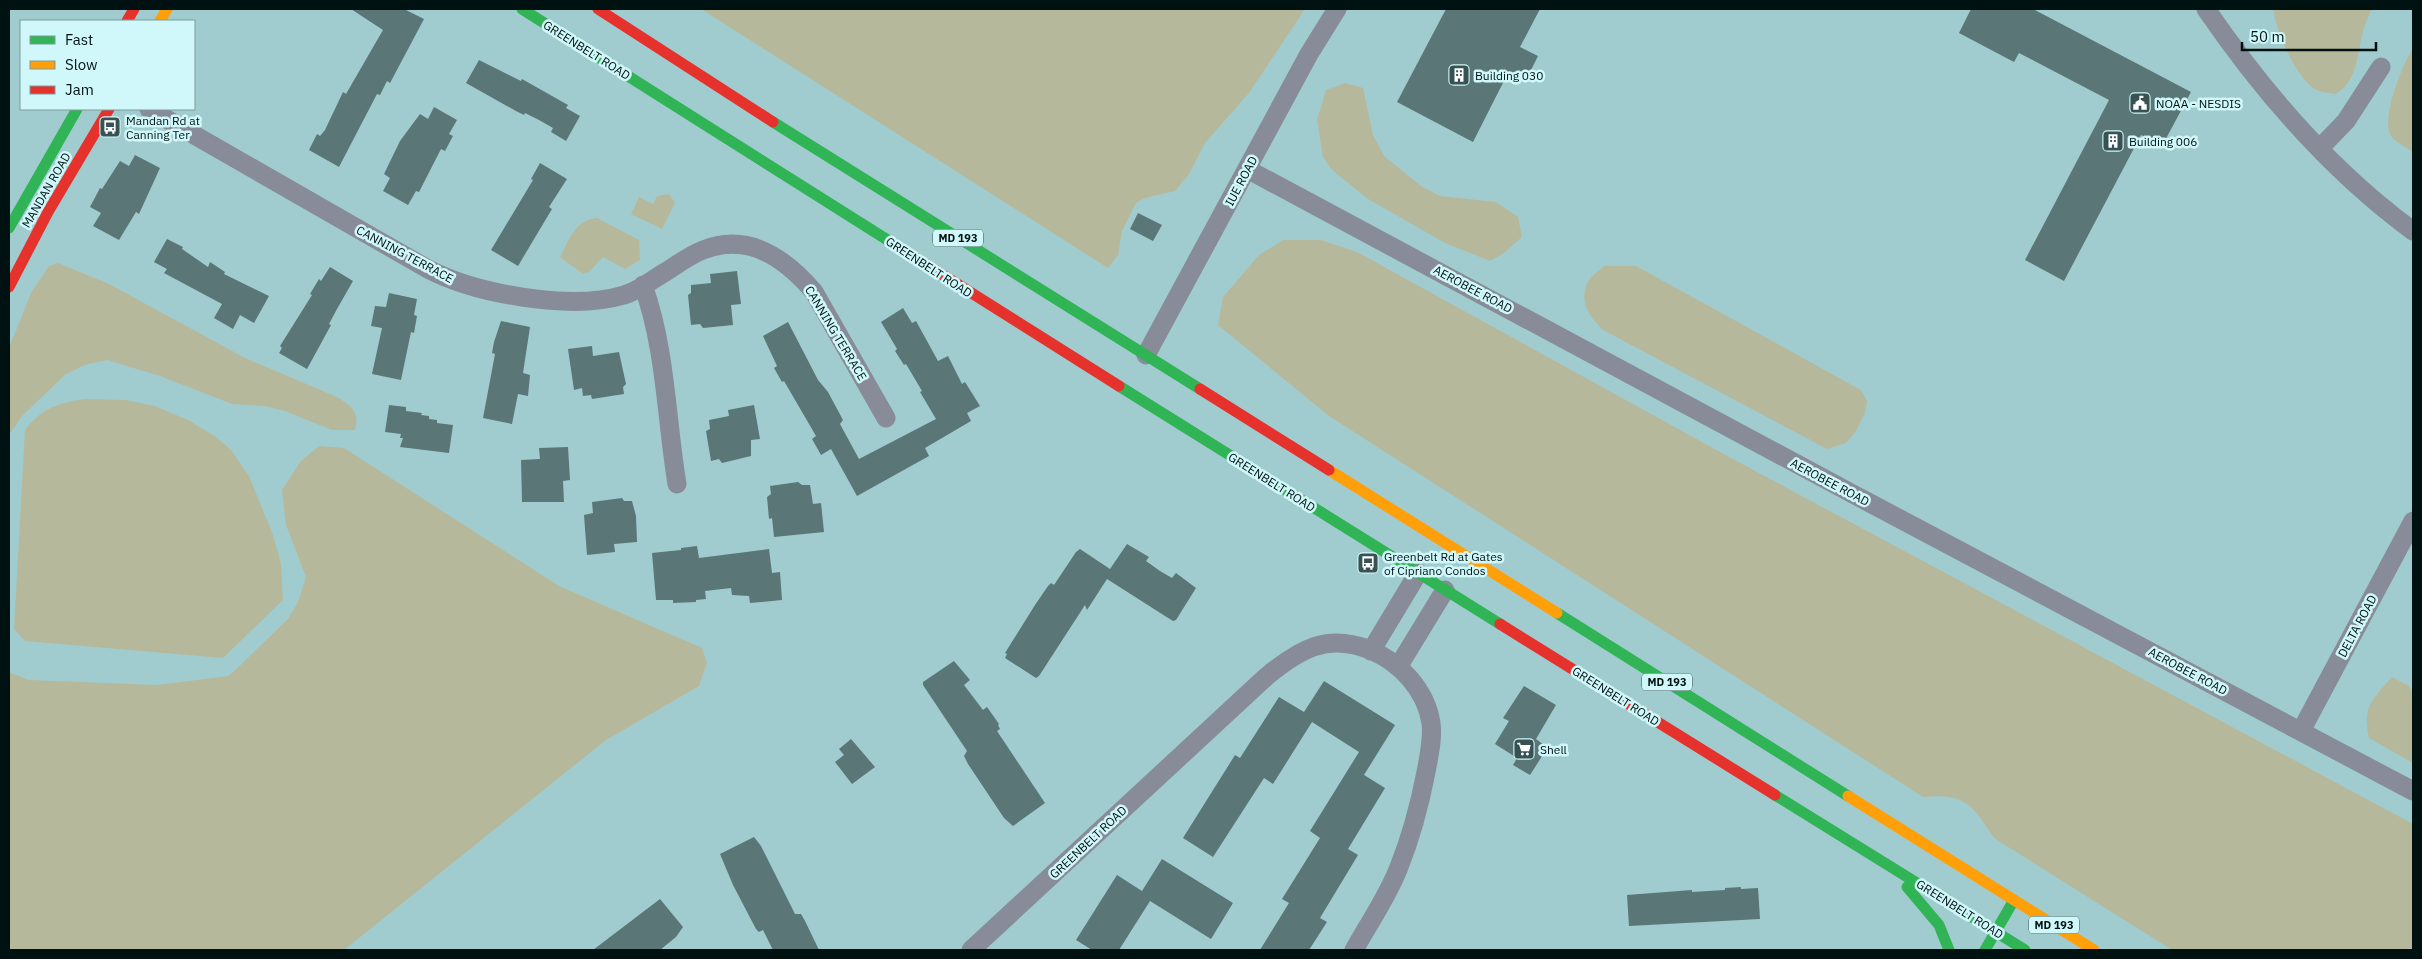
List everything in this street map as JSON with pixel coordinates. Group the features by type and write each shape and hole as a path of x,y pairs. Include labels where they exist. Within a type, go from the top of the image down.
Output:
{"main road":[{"path":"128,20 134,9"},
{"path":"161,20 167,9"},
{"name":"GREENBELT ROAD","path":"522,9 972,295 1120,385 1445,590 2025,950"},
{"name":"MD 193","path":"598,9 764,116 2094,950"},
{"name":"MANDAN ROAD","path":"9,228 76,110"},
{"name":"MANDAN ROAD","path":"9,287 48,212 108,110"},
{"path":"1882,861 1931,913 1949,944 1950,950"},
{"path":"1985,950 2014,900"}],"street":[{"name":"IUE ROAD","path":"1146,355 1309,54 1337,9"},
{"path":"2206,9 2247,68 2276,103 2360,188 2413,231"},
{"path":"2320,148 2346,121 2382,67"},
{"name":"CANNING TERRACE","path":"152,110 428,269 483,290 576,301 608,299 626,294 701,251 719,244 741,243 762,249 780,259 799,274 814,292 886,418"},
{"name":"AEROBEE ROAD","path":"1247,169 1851,494 2413,791"},
{"path":"643,285 653,313 659,342 677,484"},
{"name":"DELTA ROAD","path":"2301,731 2413,521"},
{"path":"1371,651 1418,573"},
{"path":"1398,667 1445,590"},
{"name":"GREENBELT ROAD","path":"971,950 1290,657 1307,648 1328,644 1356,646 1371,651 1398,667 1412,680 1428,710 1431,722 1430,753 1400,866 1354,950"}],"green space":[{"path":"701,9 1305,9 1249,93 1205,143 1189,174 1175,191 1145,198 1136,203 1122,231 1118,255 1108,268"},
{"path":"2273,9 2372,9 2364,28 2353,74 2349,82 2336,94 2313,88 2299,73 2287,52"},
{"path":"2413,48 2413,152 2398,143 2391,136 2388,128 2388,117 2394,91"},
{"path":"1345,83 1363,88 1373,135 1384,156 1421,186 1440,196 1496,202 1518,217 1522,237 1504,253 1490,261 1445,243 1368,199 1332,170 1323,157 1317,120 1326,90"},
{"path":"669,194 675,203 662,229 631,214 639,197 653,204 657,196"},
{"path":"597,218 639,240 640,260 625,269 603,257 589,272 583,274 560,257 578,227 589,220"},
{"path":"1283,240 1321,240 1357,252 1731,458 2413,824 2413,950 2172,950 1994,838 1980,817 1966,803 1949,797 1923,797 1329,416 1218,325 1223,297 1259,255"},
{"path":"58,263 109,284 245,358 337,397 353,410 356,419 355,430 332,430 285,411 264,406 232,404 160,376 107,360 85,365 66,374 23,415 9,435 9,348 31,293 49,266"},
{"path":"1604,266 1636,266 1861,390 1867,401 1865,413 1856,431 1846,443 1827,449 1603,330 1590,315 1584,297 1588,281"},
{"path":"84,399 126,400 155,406 188,420 216,437 231,450 249,476 273,535 281,564 283,600 223,658 25,641 14,629 25,430 44,411 58,405"},
{"path":"319,446 344,448 559,586 702,648 707,663 699,686 606,740 344,950 9,950 9,672 29,680 157,685 229,676 288,619 298,602 306,577 286,525 282,490 300,462"},
{"path":"2392,677 2409,686 2413,694 2413,763 2369,738 2367,719 2370,704"}],"building":[{"path":"351,9 404,9 424,19 390,83 387,81 380,95 377,94 339,167 309,150 317,134 320,136 325,130 343,92 346,94 383,30"},
{"name":"Building 030","path":"1446,9 1540,9 1520,47 1538,56 1526,80 1509,71 1473,142 1397,102"},
{"name":"Building 006","path":"1971,9 2033,9 2191,92 2162,146 2141,135 2064,281 2025,260 2109,100 2019,53 2014,62 1959,33"},
{"path":"479,60 521,81 522,79 568,105 566,108 580,116 566,141 551,132 553,128 525,113 524,115 516,111 466,83"},
{"path":"434,107 457,120 449,134 453,136 445,151 441,149 419,192 416,191 408,205 383,191 390,178 384,174 400,141 420,114 428,119"},
{"path":"135,155 160,168 139,214 136,212 119,240 93,226 101,213 90,207 100,188 102,189 120,161 129,166"},
{"path":"540,163 567,179 549,207 552,209 518,266 491,250 533,180 531,179"},
{"path":"1138,213 1162,225 1153,241 1130,229"},
{"path":"167,239 183,247 182,249 208,267 210,262 225,272 224,274 269,296 254,323 240,315 233,329 214,318 222,304 164,273 167,269 154,262"},
{"path":"330,267 353,281 307,369 279,353 282,348 280,346 312,295 310,294 319,279 321,281"},
{"path":"737,271 741,304 731,305 733,325 703,328 700,324 691,325 688,295 691,293 691,285 711,283 710,274"},
{"path":"389,293 417,299 414,315 417,316 414,333 411,332 401,380 372,374 382,328 371,326 375,306 386,307"},
{"path":"903,308 912,323 916,321 938,361 948,356 962,384 965,382 980,406 967,413 971,421 925,448 929,456 857,496 831,449 821,455 812,439 816,436 784,381 782,382 774,368 777,366 763,336 788,322 818,380 828,392 843,420 840,424 859,459 936,419 906,364 904,365 895,351 897,349 881,322"},
{"path":"501,321 530,327 523,373 530,375 528,396 518,394 512,424 483,418 495,354 492,353 494,342"},
{"path":"592,346 593,356 619,352 626,384 623,387 624,394 592,399 591,395 583,396 582,388 574,390 568,349"},
{"path":"389,405 406,407 406,411 422,413 421,415 429,416 429,419 437,420 437,423 453,425 449,453 400,447 403,438 400,438 401,434 385,432"},
{"path":"754,405 760,439 751,440 751,456 722,463 719,459 711,461 706,431 710,429 709,420 729,416 728,410"},
{"path":"568,447 570,480 563,481 564,502 522,502 521,460 540,459 539,448"},
{"path":"798,482 802,485 810,485 813,504 821,503 824,532 774,537 772,518 769,519 767,497 771,494 770,486"},
{"path":"622,498 624,501 632,501 636,516 637,542 614,544 615,552 587,555 584,515 593,513 592,502"},
{"path":"1127,544 1149,557 1146,561 1160,571 1172,578 1176,573 1196,588 1176,620 1173,621 1107,579 1087,610 1085,605 1039,676 1036,678 1005,658 1007,654 1005,653 1035,605 1048,586 1051,583 1054,585 1076,552 1080,549 1110,569"},
{"path":"697,546 699,558 769,549 772,573 780,572 782,600 750,603 749,596 732,595 731,588 705,591 706,599 696,600 696,602 673,603 673,600 656,600 652,553"},
{"path":"954,661 970,680 964,685 983,710 987,707 999,724 1000,729 997,731 1045,803 1013,826 1004,818 968,764 964,756 967,751 923,685 923,682"},
{"path":"1324,681 1395,725 1364,775 1385,788 1348,849 1358,855 1320,918 1327,922 1309,950 1260,950 1289,903 1282,899 1320,838 1310,831 1359,752 1312,722 1273,784 1264,778 1213,857 1183,838 1235,755 1240,758 1279,697 1304,712"},
{"path":"1524,686 1556,705 1536,739 1544,745 1543,747 1546,750 1530,775 1513,765 1517,758 1495,744 1509,721 1503,718"},
{"path":"851,739 875,767 852,784 835,762 844,755 839,749"},
{"path":"754,837 761,846 795,914 801,914 819,950 773,950 763,930 759,932 756,929 733,885 720,854"},
{"path":"1162,859 1233,903 1211,939 1150,901 1119,950 1092,950 1076,940 1117,875 1142,891"},
{"path":"1741,887 1741,889 1758,888 1760,919 1629,926 1627,895 1692,890 1692,892 1725,890 1725,888"},
{"path":"660,899 683,927 676,937 660,950 593,950"}],"traffic: fast":[{"path":"522,9 905,251"},
{"path":"9,228 76,110"},
{"path":"773,122 1200,389"},
{"path":"1119,386 1500,624"},
{"path":"1557,613 1848,796"},
{"path":"1775,795 2025,950"},
{"path":"1907,887 1939,925 1949,950"},
{"path":"1985,950 2014,900"}],"traffic: slow":[{"path":"161,20 167,9"},
{"path":"1329,470 1557,613"},
{"path":"1848,796 2094,950"}],"traffic: jam":[{"path":"128,20 134,9"},
{"path":"598,9 773,122"},
{"path":"9,287 48,212 108,110"},
{"path":"905,251 1119,386"},
{"path":"1200,389 1329,470"},
{"path":"1500,624 1775,795"}],"place":[{"name":"Building 030","path":"1459,75"},
{"name":"NOAA - NESDIS","path":"2140,103"},
{"name":"Mandan Rd at Canning Ter","path":"110,127"},
{"name":"Building 006","path":"2113,141"},
{"name":"Greenbelt Rd at Gates of Cipriano Condos","path":"1368,563"},
{"name":"Shell","path":"1524,749"}]}
